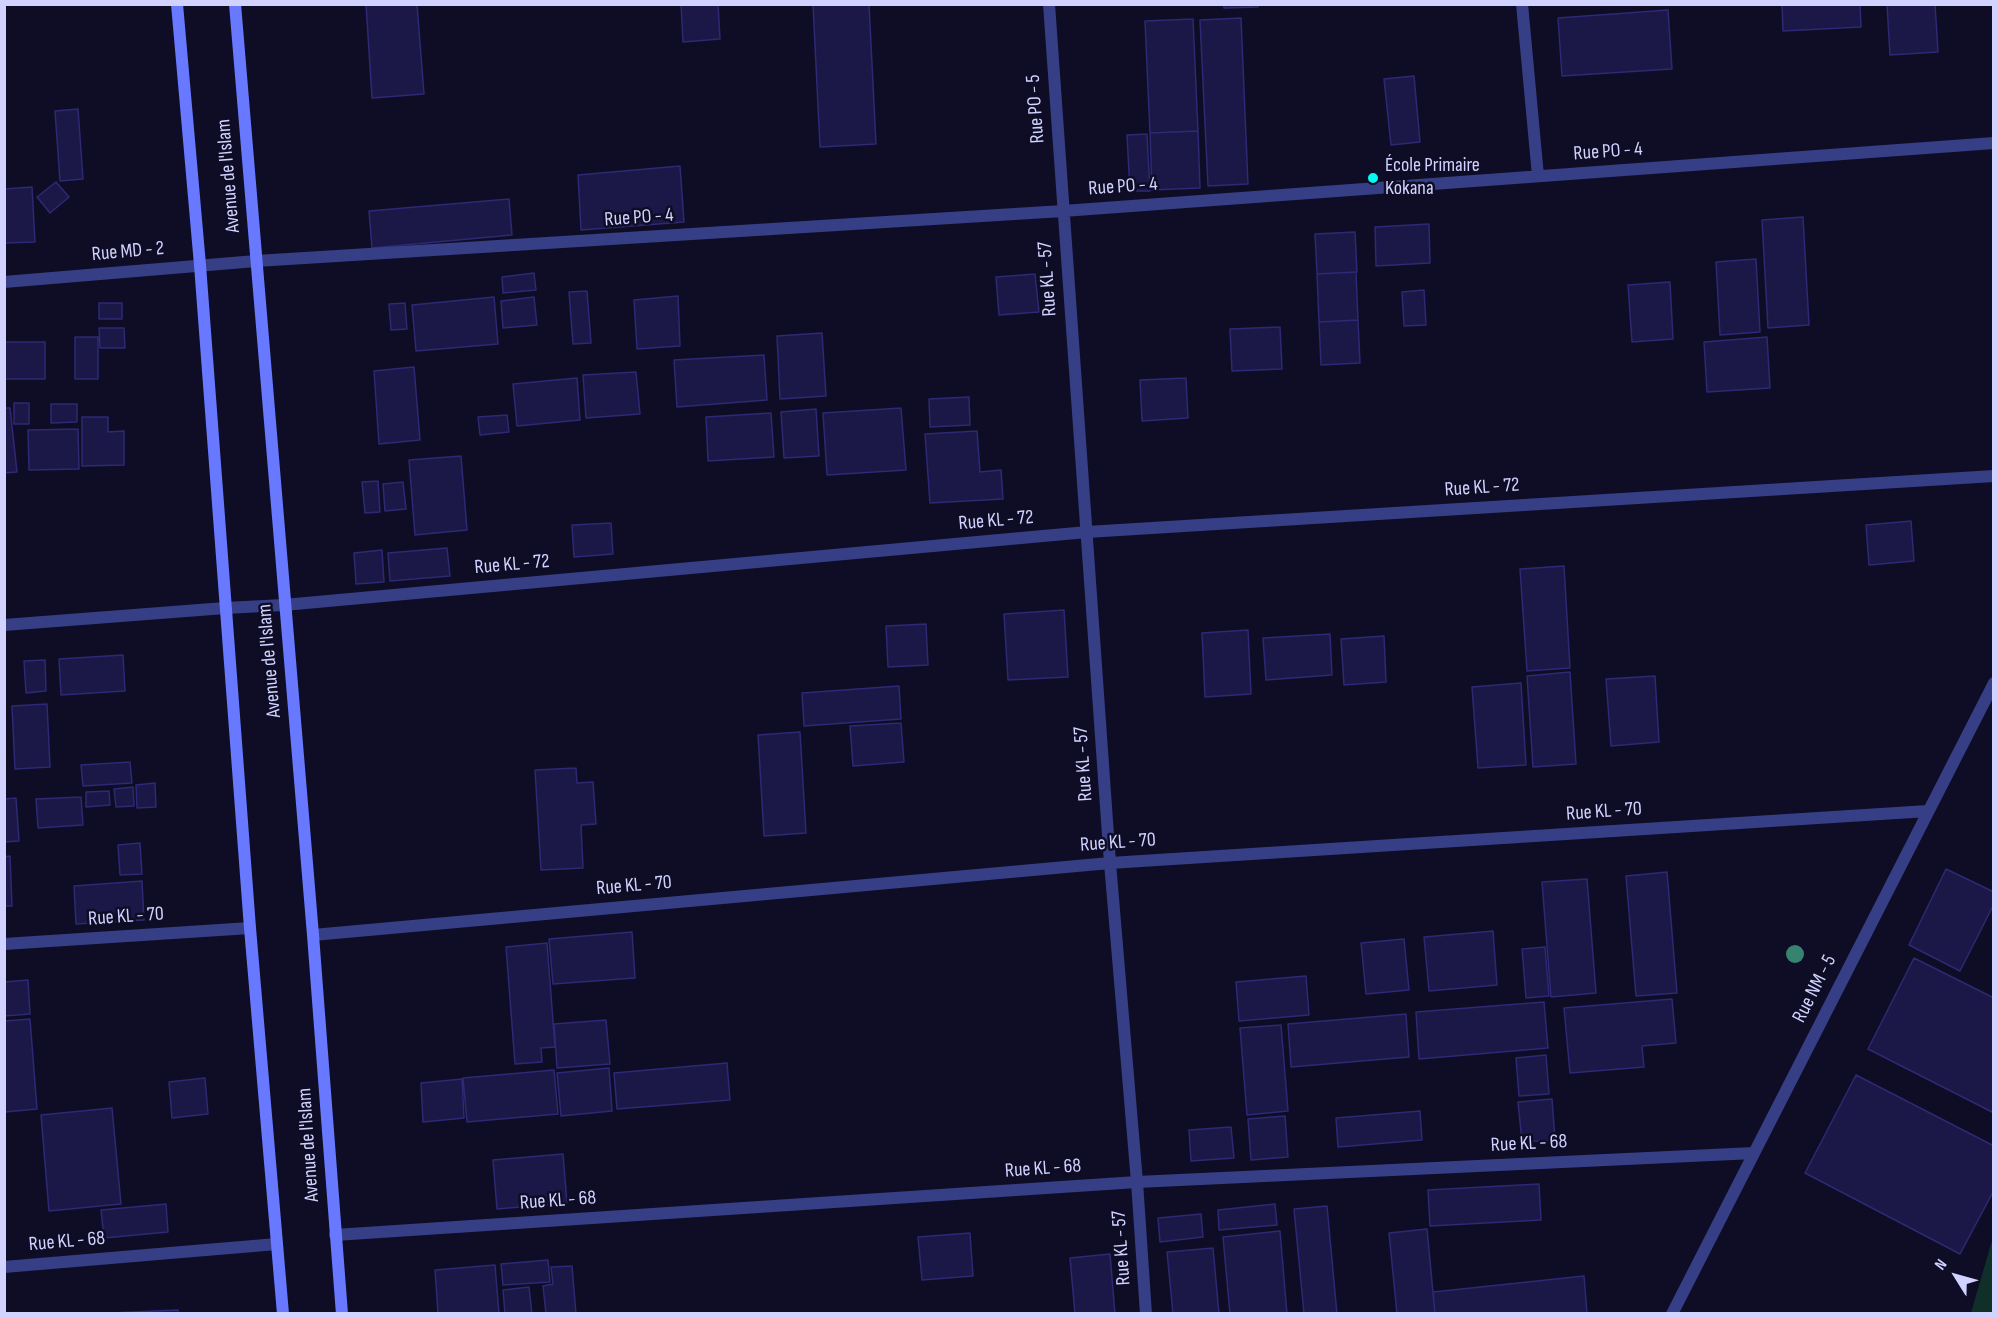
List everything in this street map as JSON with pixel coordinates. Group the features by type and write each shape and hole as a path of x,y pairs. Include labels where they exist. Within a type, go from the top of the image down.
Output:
{"main road":[{"name":"Avenue de l'Islam","path":"177,4 200,265 250,928 283,1314"},
{"name":"Avenue de l'Islam","path":"235,4 313,935 342,1314"}],"street":[{"name":"Rue PO - 5","path":"1049,4 1063,211"},
{"path":"1522,4 1538,176"},
{"name":"Rue PO - 4","path":"255,261 1063,211 1994,143"},
{"name":"Rue KL - 57","path":"1063,211 1110,863 1146,1314"},
{"name":"Rue MD - 2","path":"4,282 255,261"},
{"name":"Rue KL - 72","path":"4,625 284,605 1087,532 1994,476"},
{"name":"Rue NM - 5","path":"1672,1314 1994,683"},
{"name":"Rue KL - 70","path":"313,935 1110,863 1928,811"},
{"name":"Rue KL - 70","path":"4,944 250,928"},
{"name":"Rue KL - 68","path":"335,1235 1137,1182 1754,1153"},
{"name":"Rue KL - 68","path":"4,1267 276,1244"}],"green space":[{"path":"1993,1237 1993,1313 1971,1313"}],"building":[{"path":"366,4 417,4 424,94 372,98"},
{"path":"681,4 718,4 720,39 683,42"},
{"path":"813,4 869,4 876,144 820,147"},
{"path":"1224,4 1258,4 1258,7 1224,8"},
{"path":"1782,4 1860,4 1861,27 1783,31"},
{"path":"1887,4 1935,4 1938,52 1890,55"},
{"path":"1668,10 1672,69 1562,76 1558,18"},
{"path":"1241,18 1248,184 1208,186 1200,20"},
{"path":"1193,19 1198,131 1150,133 1145,21"},
{"path":"1414,76 1420,142 1391,145 1384,79"},
{"path":"78,109 83,179 60,181 55,111"},
{"path":"1198,131 1200,188 1152,190 1150,133"},
{"path":"1147,134 1150,191 1130,191 1127,135"},
{"path":"680,166 684,222 581,230 578,175"},
{"path":"56,182 69,197 50,213 37,197"},
{"path":"32,187 35,242 4,243 4,189"},
{"path":"509,199 512,235 372,248 369,211"},
{"path":"1803,217 1809,325 1768,328 1762,220"},
{"path":"1429,224 1430,263 1376,266 1375,227"},
{"path":"1355,232 1357,272 1317,274 1315,234"},
{"path":"1756,259 1760,332 1720,335 1716,262"},
{"path":"1356,272 1358,320 1319,322 1317,274"},
{"path":"534,273 536,290 503,293 502,277"},
{"path":"1035,274 1039,312 999,315 996,277"},
{"path":"1670,282 1673,339 1632,342 1628,285"},
{"path":"1424,290 1426,325 1404,326 1402,292"},
{"path":"587,291 591,343 573,344 569,292"},
{"path":"678,296 680,346 637,349 634,300"},
{"path":"494,297 498,344 416,351 412,305"},
{"path":"534,297 537,325 503,328 501,301"},
{"path":"99,303 122,303 122,319 99,319"},
{"path":"405,303 407,329 391,330 389,304"},
{"path":"1358,320 1360,363 1321,365 1319,322"},
{"path":"1280,327 1282,369 1232,371 1230,329"},
{"path":"99,328 124,328 125,348 100,348"},
{"path":"822,333 826,396 780,399 777,336"},
{"path":"75,337 98,337 98,379 75,379"},
{"path":"1767,337 1770,388 1707,392 1704,342"},
{"path":"4,342 45,342 45,379 4,379"},
{"path":"764,355 767,400 677,407 674,360"},
{"path":"414,367 420,440 379,444 374,371"},
{"path":"636,372 640,414 586,418 583,375"},
{"path":"577,378 580,420 517,426 513,384"},
{"path":"1186,378 1188,418 1142,421 1140,380"},
{"path":"969,397 970,425 930,427 929,399"},
{"path":"14,403 29,403 29,424 14,424"},
{"path":"51,404 77,404 77,422 51,423"},
{"path":"4,408 10,408 17,472 4,473"},
{"path":"901,408 906,470 827,475 823,413"},
{"path":"816,409 819,456 784,458 781,412"},
{"path":"771,413 774,457 708,461 706,417"},
{"path":"507,415 509,432 480,435 478,417"},
{"path":"82,417 108,417 108,432 124,431 124,465 82,466"},
{"path":"78,429 79,469 29,470 28,430"},
{"path":"977,431 980,472 1001,470 1003,499 930,503 925,434"},
{"path":"461,456 467,530 415,535 409,460"},
{"path":"378,481 380,512 365,513 362,482"},
{"path":"403,482 406,509 385,511 383,484"},
{"path":"1911,521 1914,561 1869,565 1866,525"},
{"path":"611,523 613,554 574,557 572,525"},
{"path":"447,548 450,576 390,581 388,553"},
{"path":"382,550 384,582 356,584 354,553"},
{"path":"1564,566 1570,668 1527,671 1520,569"},
{"path":"1064,610 1068,677 1008,680 1004,614"},
{"path":"926,624 928,665 888,667 886,626"},
{"path":"1248,630 1251,694 1205,697 1202,633"},
{"path":"1330,634 1332,675 1266,680 1263,638"},
{"path":"1384,636 1386,682 1344,685 1341,639"},
{"path":"123,655 125,691 61,695 59,659"},
{"path":"45,660 46,691 26,693 24,661"},
{"path":"1570,672 1576,764 1533,767 1527,676"},
{"path":"1655,676 1659,742 1611,746 1606,679"},
{"path":"1521,683 1526,765 1478,768 1472,687"},
{"path":"899,686 901,719 804,726 802,693"},
{"path":"47,704 50,767 15,769 12,706"},
{"path":"901,723 904,762 853,766 850,726"},
{"path":"800,732 806,833 764,836 758,735"},
{"path":"130,762 132,783 83,786 81,765"},
{"path":"576,768 577,783 593,782 596,824 581,825 583,868 541,870 535,770"},
{"path":"155,783 156,807 137,808 136,785"},
{"path":"133,787 134,806 116,807 114,789"},
{"path":"109,791 110,805 86,807 86,792"},
{"path":"81,797 83,825 38,828 36,799"},
{"path":"16,798 19,841 4,842 4,799"},
{"path":"140,843 142,874 120,875 118,845"},
{"path":"10,856 12,906 4,906 4,857"},
{"path":"1946,869 1994,892 1994,904 1960,971 1909,945"},
{"path":"1667,872 1677,993 1636,996 1626,876"},
{"path":"1587,879 1596,993 1551,997 1542,882"},
{"path":"142,881 144,920 76,924 74,886"},
{"path":"1493,931 1497,985 1429,991 1424,937"},
{"path":"632,932 635,978 553,984 549,939"},
{"path":"1404,939 1409,990 1366,994 1361,943"},
{"path":"547,943 555,1047 541,1048 542,1062 515,1064 506,947"},
{"path":"1545,947 1549,996 1526,998 1522,949"},
{"path":"1914,958 1994,998 1994,1113 1868,1049"},
{"path":"1306,976 1309,1015 1239,1021 1236,982"},
{"path":"28,980 30,1014 4,1016 4,982"},
{"path":"1672,999 1676,1043 1642,1046 1644,1067 1570,1073 1564,1008"},
{"path":"1544,1002 1548,1048 1419,1059 1416,1012"},
{"path":"1406,1014 1409,1057 1291,1067 1288,1024"},
{"path":"30,1019 37,1109 5,1112 4,1021"},
{"path":"606,1020 610,1064 557,1068 554,1024"},
{"path":"1281,1025 1288,1111 1247,1115 1240,1028"},
{"path":"1546,1055 1549,1094 1519,1096 1516,1058"},
{"path":"727,1063 730,1100 617,1109 614,1073"},
{"path":"609,1068 612,1111 561,1116 557,1073"},
{"path":"554,1070 558,1114 467,1122 463,1078"},
{"path":"1856,1075 1994,1146 1994,1190 1960,1254 1805,1173"},
{"path":"205,1078 208,1114 172,1118 169,1082"},
{"path":"462,1079 464,1118 423,1122 421,1083"},
{"path":"1552,1099 1555,1140 1522,1142 1518,1102"},
{"path":"112,1108 121,1204 49,1211 41,1115"},
{"path":"1420,1111 1422,1140 1338,1147 1336,1118"},
{"path":"1285,1116 1288,1157 1251,1160 1248,1119"},
{"path":"1231,1127 1234,1158 1191,1161 1189,1130"},
{"path":"563,1154 567,1203 497,1209 493,1160"},
{"path":"1539,1184 1541,1220 1430,1226 1428,1190"},
{"path":"166,1204 168,1232 104,1238 101,1210"},
{"path":"1275,1204 1277,1225 1219,1230 1218,1210"},
{"path":"1327,1206 1337,1314 1304,1314 1294,1209"},
{"path":"1201,1214 1203,1237 1160,1242 1158,1218"},
{"path":"1427,1229 1435,1314 1397,1314 1389,1233"},
{"path":"1280,1231 1287,1314 1230,1314 1223,1237"},
{"path":"970,1233 973,1276 922,1280 918,1237"},
{"path":"1213,1248 1219,1314 1173,1314 1167,1252"},
{"path":"1110,1254 1115,1314 1075,1314 1070,1258"},
{"path":"548,1260 550,1282 503,1285 501,1264"},
{"path":"495,1265 499,1314 438,1314 435,1270"},
{"path":"572,1266 576,1314 546,1314 543,1286 553,1284 551,1267"},
{"path":"1584,1276 1587,1313 1435,1314 1433,1292"},
{"path":"529,1287 532,1314 505,1314 503,1290"},
{"path":"178,1310 178,1314 87,1314"}],"place":[{"name":"École Primaire Kokana","path":"1373,178"}]}
